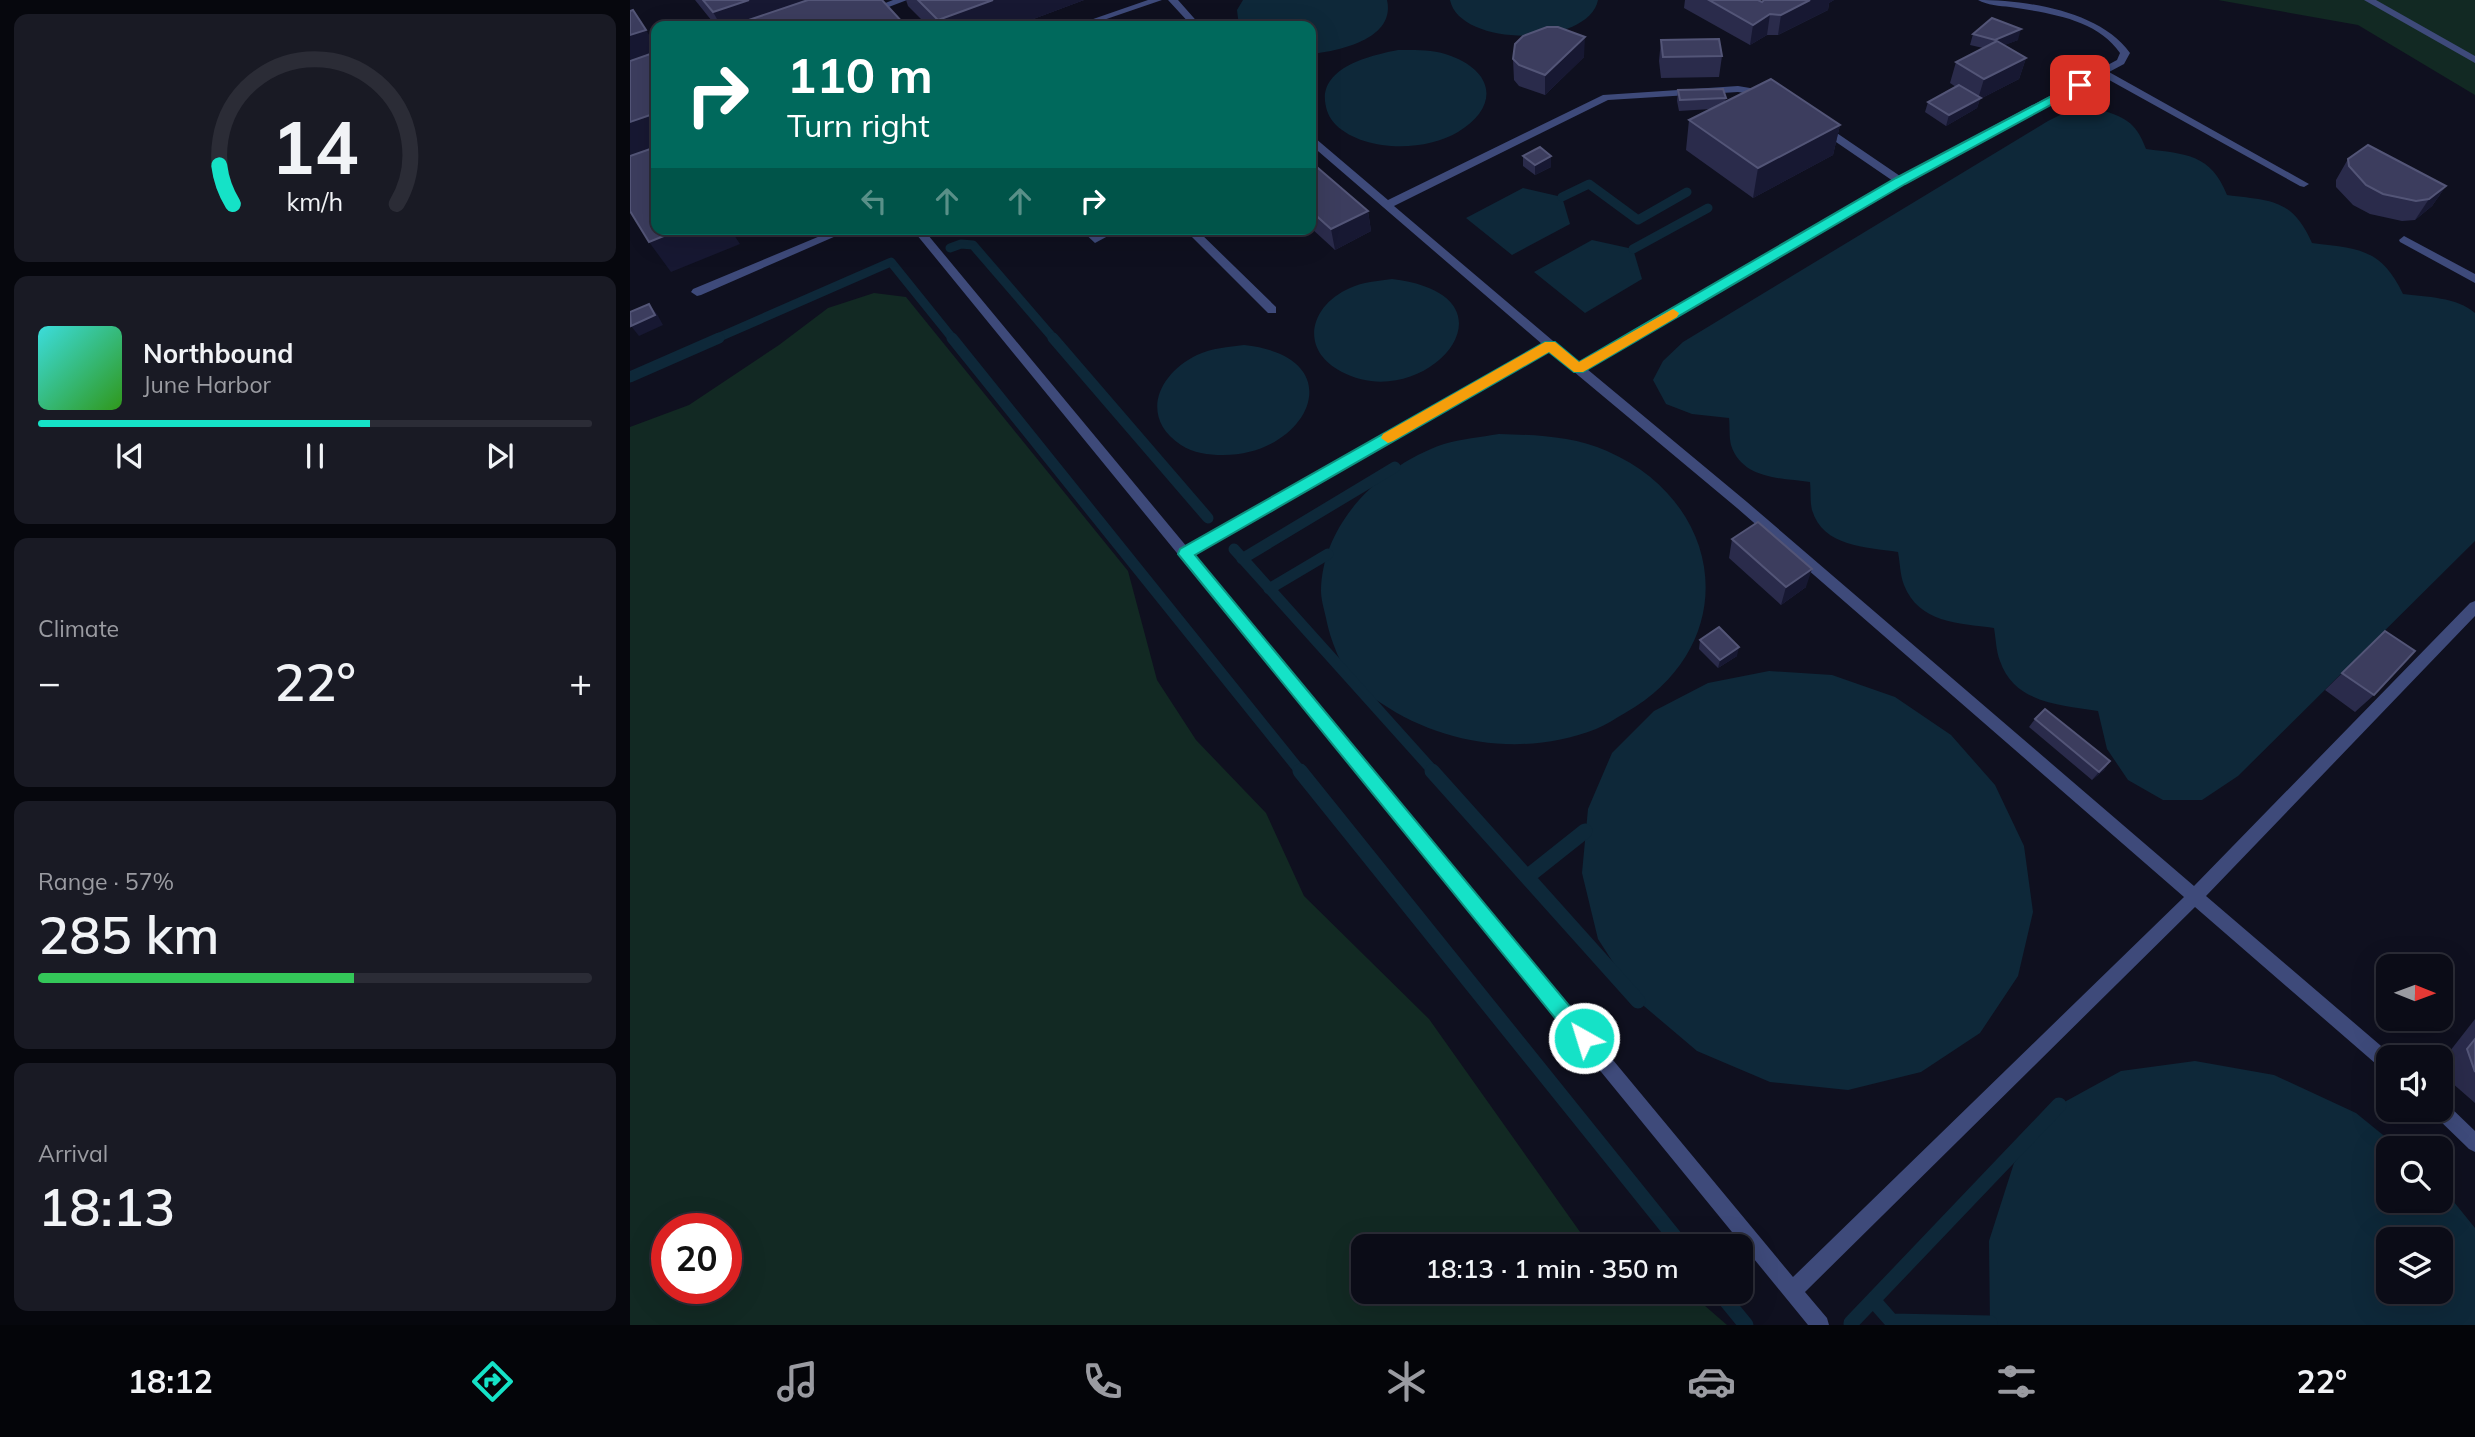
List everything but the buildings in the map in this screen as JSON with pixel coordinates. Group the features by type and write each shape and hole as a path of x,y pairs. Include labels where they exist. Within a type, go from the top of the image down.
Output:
{"lane":[{"path":"862,14 902,0"},
{"path":"1093,21 1157,0"},
{"path":"1173,0 1192,21"},
{"path":"1578,368 1900,181 2121,62 2125,52 2120,42 2109,32 2079,21 1983,0"},
{"path":"2369,0 2475,60"},
{"path":"885,6 894,16"},
{"path":"2103,73 2304,184"},
{"path":"1387,205 1606,97 1738,89 1757,90 1776,97"},
{"path":"1810,120 1900,181"},
{"path":"1316,145 1742,505 2376,1053"},
{"path":"697,292 833,235"},
{"path":"923,235 1820,1325"},
{"path":"1195,235 1272,310"},
{"path":"2404,240 2475,279"},
{"path":"1185,554 1550,345"},
{"path":"1792,1291 2194,896 2475,607"},
{"path":"2453,1122 2475,1143"}],"green space":[{"path":"2218,0 2475,0 2475,95 2358,25"},
{"path":"874,293 906,297 1128,571 1157,680 1196,740 1266,813 1304,896 1429,1019 1581,1234 1351,1234 1351,1304 1703,1304 1727,1325 630,1325 630,427 689,405 779,345 828,308"}],"water":[{"path":"1243,0 1387,0 1387,13 1383,24 1374,33 1350,46 1316,53 1316,21 1238,21 1237,10"},
{"path":"1450,0 1598,0 1589,15 1572,27 1524,36 1476,27 1459,16"},
{"path":"1398,50 1438,52 1466,63 1477,72 1484,81 1485,102 1471,123 1444,139 1412,146 1395,146 1362,140 1348,134 1331,120 1325,101 1326,89 1332,79 1351,64"},
{"path":"2096,108 2128,121 2138,132 2146,149 2196,158 2213,171 2227,195 2268,201 2288,210 2304,228 2312,243 2356,250 2377,259 2395,279 2403,294 2450,301 2475,313 2475,541 2238,776 2202,800 2163,800 2128,780 2107,749 2098,711 2040,700 2016,686 2000,661 1994,628 1941,619 1919,607 1904,585 1898,552 1847,543 1826,531 1812,510 1810,482 1775,478 1753,471 1736,456 1731,445 1729,418 1692,414 1666,404 1653,380 1663,361 1683,342 2048,121 2070,110"},
{"path":"1523,188 1562,197 1570,224 1512,255 1466,218"},
{"path":"1592,240 1633,249 1642,279 1585,313 1534,272"},
{"path":"1392,279 1433,290 1454,307 1459,327 1450,348 1431,366 1404,378 1374,381 1342,372 1328,363 1319,352 1314,328 1325,306 1350,288"},
{"path":"1244,345 1278,353 1300,367 1309,385 1307,405 1296,424 1278,440 1252,451 1212,455 1186,448 1168,434 1160,422 1157,409 1164,384 1183,363 1197,355 1214,349"},
{"path":"1499,434 1567,439 1607,451 1647,475 1677,505 1697,540 1705,577 1703,615 1689,652 1663,685 1625,713 1600,727 1569,738 1541,743 1485,742 1431,729 1405,717 1366,693 1352,680 1342,664 1328,626 1321,591 1324,566 1332,542 1344,520 1360,500 1399,466 1421,454 1451,442"},
{"path":"1769,671 1832,675 1895,697 1951,735 1995,785 2024,846 2033,912 2018,976 1980,1033 1921,1072 1848,1090 1770,1082 1697,1051 1638,1001 1598,939 1582,873 1588,809 1612,753 1654,711 1708,683"},
{"path":"2195,1061 2274,1075 2356,1113 2384,1136 2376,1136 2376,1213 2453,1213 2453,1201 2475,1228 2475,1325 1990,1325 1989,1241 2014,1163 2059,1105 2121,1071"}],"waterway":[{"path":"1562,197 1589,184 1638,220 1687,192"},
{"path":"1633,249 1708,208"},
{"path":"950,248 961,244 973,245 1054,339"},
{"path":"715,339 891,262 953,339"},
{"path":"630,377 719,338"},
{"path":"952,338 1301,772"},
{"path":"1053,338 1208,518"},
{"path":"1243,559 1395,467"},
{"path":"1234,549 1243,559"},
{"path":"1270,589 1328,554"},
{"path":"1243,559 1270,589"},
{"path":"1270,589 1434,772"},
{"path":"1300,771 1672,1234"},
{"path":"1432,771 1638,1001"},
{"path":"1527,877 1585,831"},
{"path":"1851,1323 2059,1105"},
{"path":"1873,1300 1895,1325"},
{"path":"1729,1304 1746,1325"},
{"path":"1892,1321 1990,1323"}],"slow traffic":[{"path":"1388,438 1550,345 1578,368 1673,313"}],"route":[{"path":"1584,1038 1185,554 1550,345 1578,368 1900,181 2080,85"}]}
